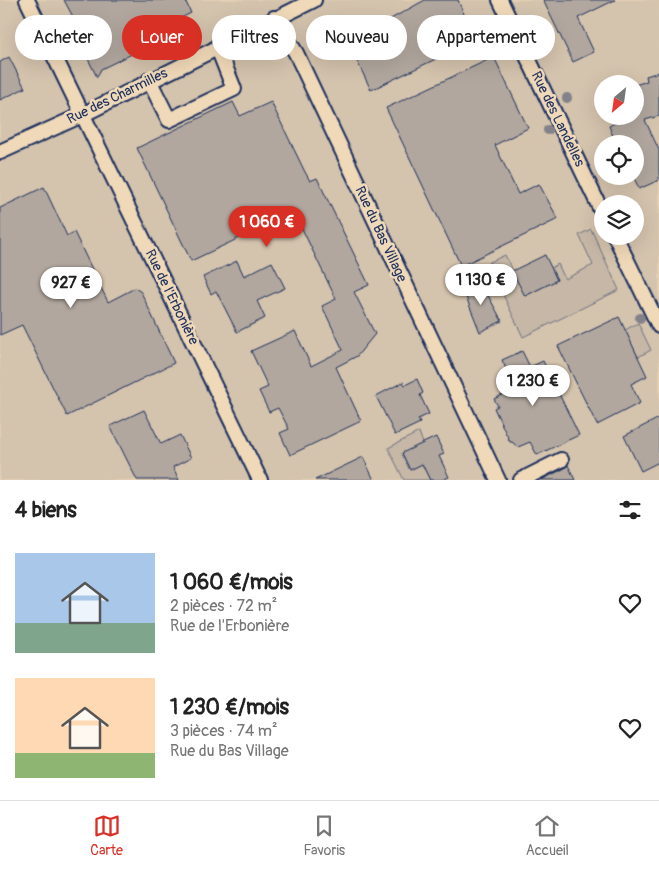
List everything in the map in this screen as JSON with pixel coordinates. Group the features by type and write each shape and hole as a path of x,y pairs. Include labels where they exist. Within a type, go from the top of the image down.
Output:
{"street":[{"name":"Rue de l'Erbonière","path":"27,0 260,480"},
{"name":"Rue des Charmilles","path":"281,15 314,0"},
{"name":"Rue des Landelles","path":"500,0 594,195"},
{"name":"Rue des Charmilles","path":"0,152 82,114 212,48"},
{"name":"Rue du Bas Village","path":"296,53 498,480"},
{"path":"149,80 169,120 234,89 223,60"},
{"path":"619,245 659,326"},
{"path":"522,480 561,460"}],"shaded area":[{"path":"0,0 659,0 659,480 0,480"},
{"path":"591,229 594,236 594,245 598,245 619,290 523,337 488,263 505,255 525,296 557,280 551,268 558,264 565,279 593,265 579,235"},
{"path":"638,323 651,350 638,357 625,330"},
{"path":"419,432 423,443 402,454 410,470 422,464 430,480 404,480 388,448"}],"building":[{"path":"64,0 185,0 191,13 187,15 122,15 122,59 101,69 97,77 88,60 112,60 112,15 72,15"},
{"path":"425,0 458,0 464,14 417,15 417,60 434,60 371,90 356,60 407,60 407,15 398,15"},
{"path":"543,0 615,0 578,18 594,52 573,62 555,25 555,15 550,15"},
{"path":"9,57 25,88 0,100 0,62"},
{"path":"488,60 495,60 528,128 495,145 518,194 539,184 558,219 461,266 386,108"},
{"path":"659,72 659,116 645,120 659,150 659,180 639,189 637,185 644,185 644,135 612,135 609,126 644,125 644,82 647,81 646,76"},
{"path":"233,102 240,116 271,102 310,181 317,178 369,285 354,292 375,334 357,356 336,367 361,421 290,455 280,433 289,429 278,408 269,412 259,391 268,387 251,351 295,331 311,366 343,350 322,306 336,299 294,212 191,261 137,148"},
{"path":"44,187 67,236 74,232 108,302 135,288 141,292 174,363 67,416 22,325 0,335 0,208"},
{"path":"545,255 557,280 525,296 512,271"},
{"path":"237,261 244,276 272,262 285,288 257,301 265,318 237,332 216,291 211,294 203,277"},
{"path":"479,279 502,321 480,332 462,287"},
{"path":"619,317 647,376 631,384 640,403 597,425 558,346"},
{"path":"522,351 530,367 543,361 579,435 537,455 530,442 518,447 510,442 494,408 498,406 494,399 515,389 502,360"},
{"path":"417,379 423,393 420,395 429,414 418,419 420,423 395,435 376,396 403,382 405,385"},
{"path":"144,410 161,444 180,435 191,458 173,467 179,480 137,480 110,426"},
{"path":"659,418 659,462 641,471 624,436"},
{"path":"436,437 444,454 439,456 449,477 442,480 430,480 422,464 410,470 402,453"},
{"path":"363,457 374,480 315,480"},
{"path":"568,465 575,480 541,480 565,468"}]}
